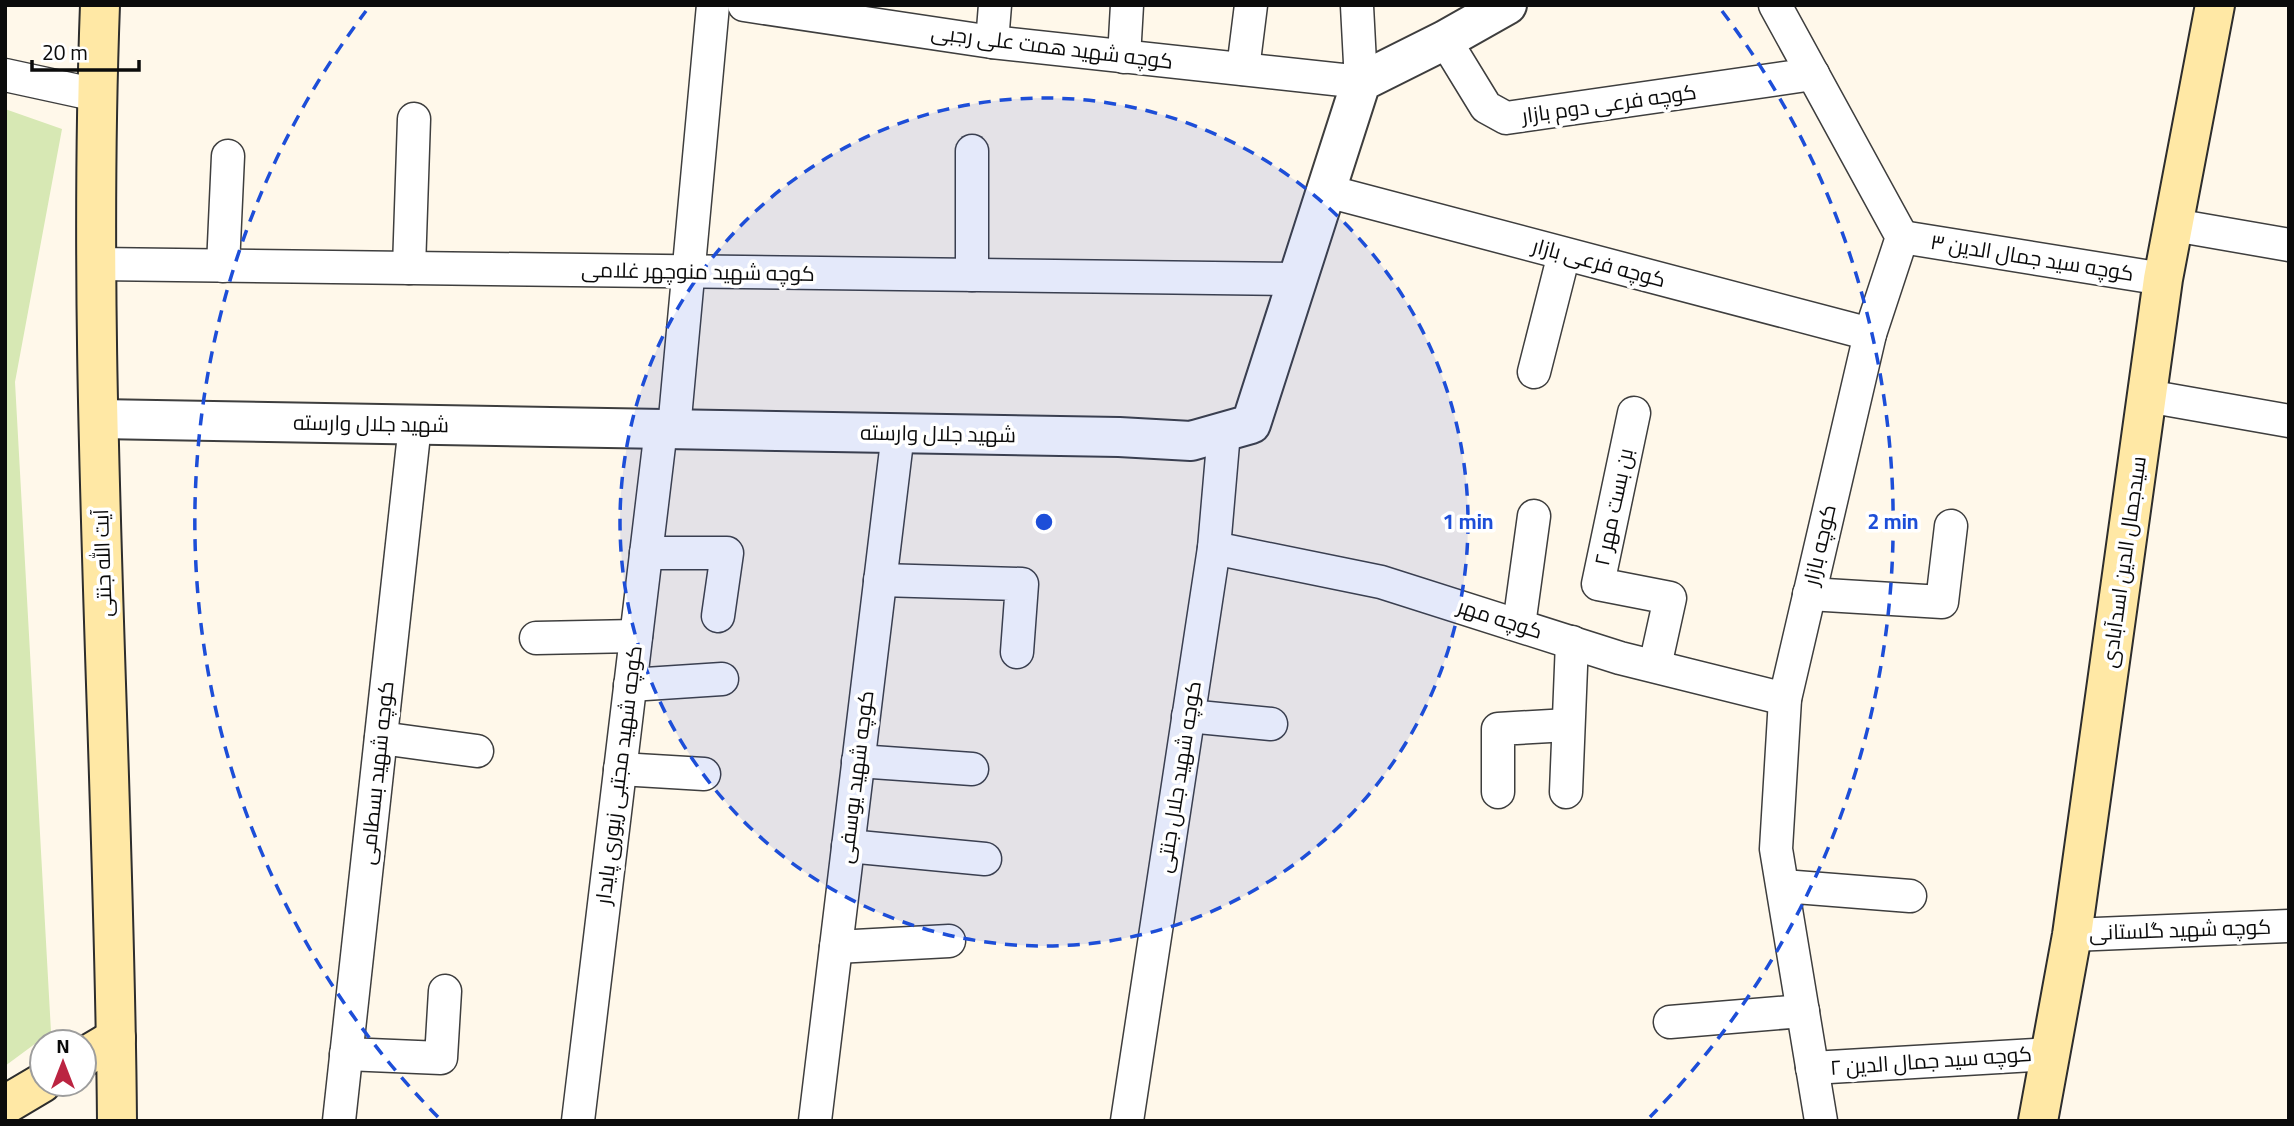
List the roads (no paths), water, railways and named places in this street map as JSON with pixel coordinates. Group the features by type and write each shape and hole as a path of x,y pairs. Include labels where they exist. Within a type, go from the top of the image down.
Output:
{"main road":[{"name":"آیت الله جنتی","path":"100,5 97,96 99,419 117,1121"},
{"name":"سیدجمال الدین اسدآبادی","path":"2038,1121 2072,935 2163,279 2216,5"},
{"path":"98,1049 116,1038"},
{"path":"5,1105 28,1091"}],"street":[{"name":"کوچه شهید مجتبی زیوری پایدار","path":"578,1121 646,553 668,429 689,271 713,5"},
{"name":"کوچه شهید همت علی رجبی","path":"744,5 863,14 992,42 1361,82"},
{"path":"992,42 995,5"},
{"path":"1124,57 1127,5"},
{"path":"1243,69 1251,5"},
{"path":"1357,6 1361,82 1507,5"},
{"path":"1775,5 1902,237"},
{"name":"کوچه فرعی دوم بازار","path":"1445,40 1486,107 1506,118 1813,74"},
{"path":"5,75 97,96"},
{"name":"شهید جلال وارسته","path":"99,419 1191,441 1251,424 1361,82"},
{"path":"409,268 414,119"},
{"path":"972,151 972,275"},
{"path":"223,266 228,156"},
{"name":"کوچه فرعی بازار","path":"1327,191 1871,334"},
{"path":"2174,225 2289,245"},
{"name":"کوچه سید جمال الدین ۳","path":"1902,237 2163,279"},
{"name":"کوچه بازار","path":"1821,1121 1776,849 1784,699 1871,334 1902,237"},
{"path":"1534,372 1564,254"},
{"name":"کوچه شهید منوچهر غلامی","path":"98,264 1298,279"},
{"path":"2147,396 2289,421"},
{"name":"بن بست مهر ۲","path":"1634,413 1598,584 1670,597 1655,666"},
{"name":"کوچه شهید بسطامی","path":"339,1121 415,425"},
{"name":"کوچه شهید جلال جنتی","path":"1127,1121 1214,548 1224,432"},
{"name":"کوچه شهید یوسفی","path":"815,1121 898,433"},
{"path":"1519,625 1534,516"},
{"path":"1809,594 1942,602 1951,526"},
{"name":"کوچه مهر","path":"1214,548 1381,582 1572,642 1784,699"},
{"path":"646,553 727,553 718,616"},
{"path":"880,580 1022,584 1017,652"},
{"path":"536,638 636,636"},
{"path":"1566,792 1572,642"},
{"path":"630,685 722,679"},
{"path":"1188,716 1271,724"},
{"path":"1498,792 1498,729 1569,725"},
{"path":"381,738 477,751"},
{"path":"858,761 972,769"},
{"path":"620,769 704,774"},
{"path":"848,846 985,859"},
{"path":"1783,886 1910,896"},
{"name":"کوچه شهید گلستانی","path":"2072,935 2289,926"},
{"path":"836,947 949,941"},
{"path":"346,1054 441,1058 445,991"},
{"path":"1670,1022 1803,1011"},
{"name":"کوچه سید جمال الدین ۲","path":"1812,1068 2051,1054"}]}
